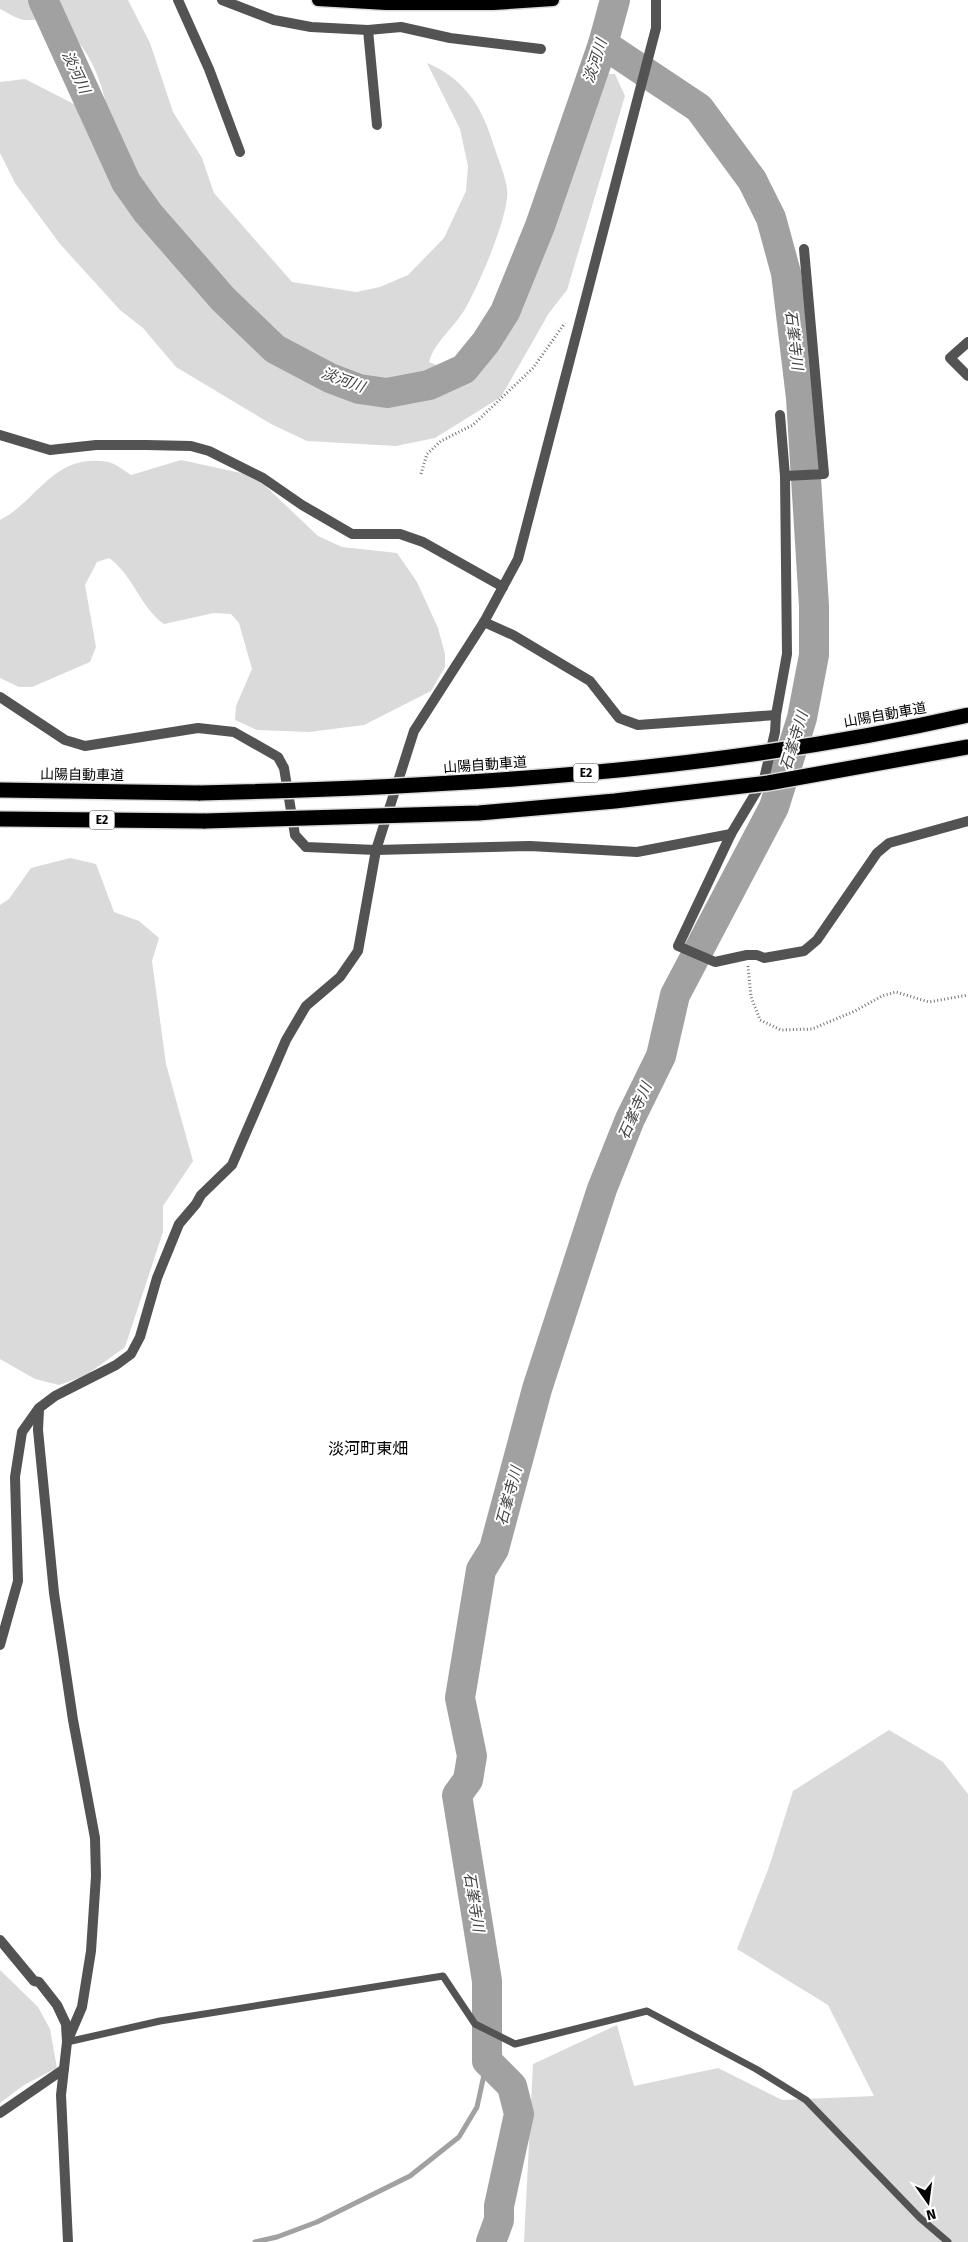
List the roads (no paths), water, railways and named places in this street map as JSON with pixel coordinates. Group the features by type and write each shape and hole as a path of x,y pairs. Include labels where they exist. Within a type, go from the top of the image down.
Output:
{"highway":[{"name":"山陽自動車道","path":"0,790 200,793 381,788 476,783 612,771 766,752 968,715"},
{"name":"E2","path":"0,819 205,821 479,813 615,801 768,783 968,747"}],"main road":[{"path":"318,0 405,4 493,4 553,0"}],"street":[{"path":"178,0 209,69 240,152"},
{"path":"222,0 274,20 311,26 368,30 401,27 450,38 541,49"},
{"path":"0,1645 18,1581 16,1477 22,1432 39,1408 55,1396 116,1365 131,1354 140,1337 157,1278 179,1224 196,1204 200,1195 232,1165 286,1040 306,1006 340,977 358,951 376,850 414,731 484,622 518,559 656,28 656,0"},
{"path":"368,30 377,125"},
{"path":"785,476 824,474 804,249"},
{"path":"968,342 950,358 968,376"},
{"path":"780,415 785,476 787,654 776,715 775,732 764,779 730,834 678,946 715,962 756,955 764,958 804,951 817,940 877,853 889,843 968,821"},
{"path":"0,435 50,450 96,445 146,445 191,446 209,451 263,478 302,505 352,534 400,534 423,542 503,587"},
{"path":"484,622 513,635 590,681 619,718 625,721 638,725 776,715"},
{"path":"0,697 65,740 86,746 198,728 234,732 278,757 284,768 295,836 306,847 376,850 530,846 637,852 730,834"},
{"path":"39,1408 38,1430 54,1593 73,1720 95,1838 96,1876 91,1951 82,2007 67,2042"},
{"path":"0,1940 34,1981 39,1982 57,2005 66,2024 67,2042 61,2095 68,2242"},
{"path":"0,2113 64,2069"}],"lane":[{"path":"67,2042 160,2022 443,1976 475,2024 515,2044 647,2011 756,2069 806,2100 920,2218 948,2242"}],"waterway":[{"name":"淡河川","path":"43,0 126,182 148,213 223,299 275,349 330,378 359,389 387,393 429,385 464,369 486,342 505,312 540,226 603,44 615,0"},
{"name":"石峯寺川","path":"491,2242 499,2220 499,2206 519,2114 512,2086 487,2061 487,1981 457,1795 468,1780 472,1756 460,1698 481,1570 494,1549 537,1389 602,1189 630,1119 661,1056 675,995 774,807 802,718 814,655 814,606 801,398 786,273 771,218 752,180 699,108 603,44"},
{"path":"255,2242 277,2237 317,2222 410,2176 459,2137 477,2107 487,2061"}],"district":[{"name":"淡河町東畑","path":"368,1448"}]}
